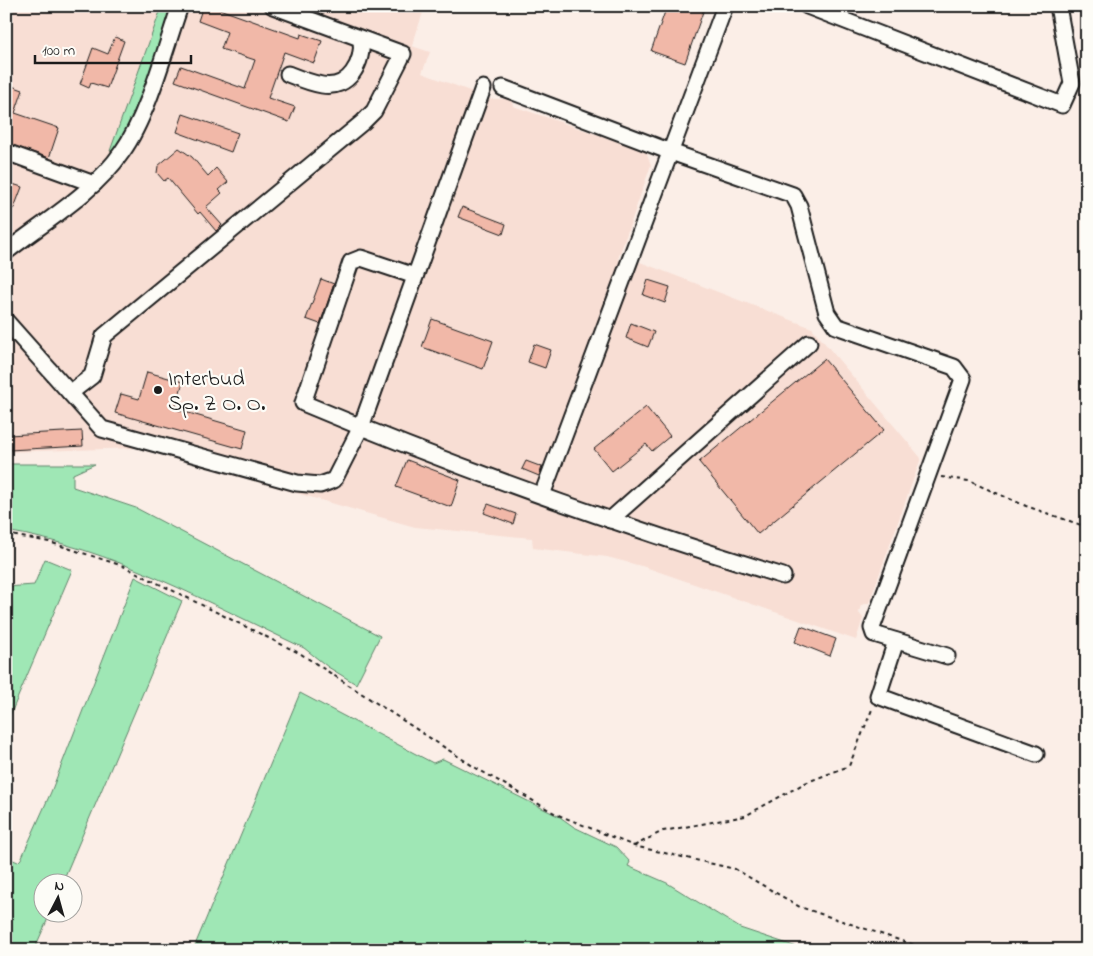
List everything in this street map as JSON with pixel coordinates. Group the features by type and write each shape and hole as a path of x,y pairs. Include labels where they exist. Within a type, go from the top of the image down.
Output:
{"lane":[{"path":"6,252 94,184 122,153 132,137 180,6"},
{"path":"70,393 92,376 104,336 374,111 403,54 273,6"},
{"path":"542,495 725,6"},
{"path":"807,6 1062,105 1072,83 1058,6"},
{"path":"288,74 322,85 339,83 346,79 358,66 363,49 361,39"},
{"path":"10,332 70,393 102,429 297,483 320,485 334,480 361,427 482,88"},
{"path":"503,88 671,152 793,195 800,206 827,313 836,326 954,367 963,378 872,628 874,634 947,656"},
{"path":"6,152 94,184"},
{"path":"415,276 361,258 351,262 303,403 361,427 654,536 783,576"},
{"path":"610,520 809,343"},
{"path":"896,641 878,696 1036,754"}],"path":[{"path":"928,475 970,481 1026,506 1087,527"},
{"path":"6,534 49,542 122,566 301,654 484,773 556,814 634,846 735,869 800,907 929,950"},
{"path":"634,846 663,831 745,816 806,783 849,766 878,696"}],"shaded area":[{"path":"6,6 425,6 412,46 430,52 422,73 491,99 512,99 513,106 646,151 651,165 618,259 622,262 627,257 812,328 921,458 869,603 861,605 859,613 863,618 856,640 645,567 607,557 533,548 532,538 415,527 138,448 6,452"}],"green space":[{"path":"162,6 176,6 133,126 117,150 110,151"},
{"path":"6,464 95,464 73,474 73,487 136,508 380,636 356,684 328,667 304,648 159,579 84,550 6,531"},
{"path":"45,559 72,570 6,725 6,587 34,585"},
{"path":"135,577 182,601 66,874 32,874 32,924 46,924 34,950 6,950 6,857 18,862 21,859 51,792"},
{"path":"300,693 433,763 443,759 560,817 574,827 616,847 630,862 628,866 667,883 740,928 806,950 193,950"}],"building":[{"path":"203,6 211,6 300,38 301,34 322,41 314,63 284,52 268,98 295,107 289,122 175,81 181,66 245,89 255,60 221,49 227,32 198,21"},
{"path":"667,6 705,6 685,63 651,51"},
{"path":"115,37 124,41 107,88 91,83 89,88 80,84 93,48 108,54"},
{"path":"6,84 23,90 15,113 59,128 49,158 6,143"},
{"path":"183,114 238,133 231,152 177,132"},
{"path":"179,148 192,157 208,176 216,168 228,182 219,190 222,193 206,207 222,225 216,231 200,212 198,214 168,178 164,181 157,173 158,166"},
{"path":"6,182 22,187 14,208 6,215"},
{"path":"462,207 506,224 503,234 458,217"},
{"path":"321,279 334,284 320,324 306,319"},
{"path":"648,280 670,287 665,303 643,295"},
{"path":"432,319 493,341 483,369 422,347"},
{"path":"631,323 654,332 648,347 626,338"},
{"path":"534,344 551,350 545,368 528,362"},
{"path":"824,359 884,430 758,534 699,462"},
{"path":"147,372 183,382 175,409 247,430 242,449 115,413 121,394 139,399"},
{"path":"646,407 670,436 652,451 646,444 612,471 594,449"},
{"path":"82,431 83,446 9,450 8,435"},
{"path":"407,460 460,480 451,507 396,487"},
{"path":"526,461 542,467 539,476 522,469"},
{"path":"488,504 516,514 513,524 484,513"},
{"path":"801,626 836,639 830,656 795,642"}],"place":[{"name":"Interbud Sp. Z O. O.","path":"158,390"}]}
